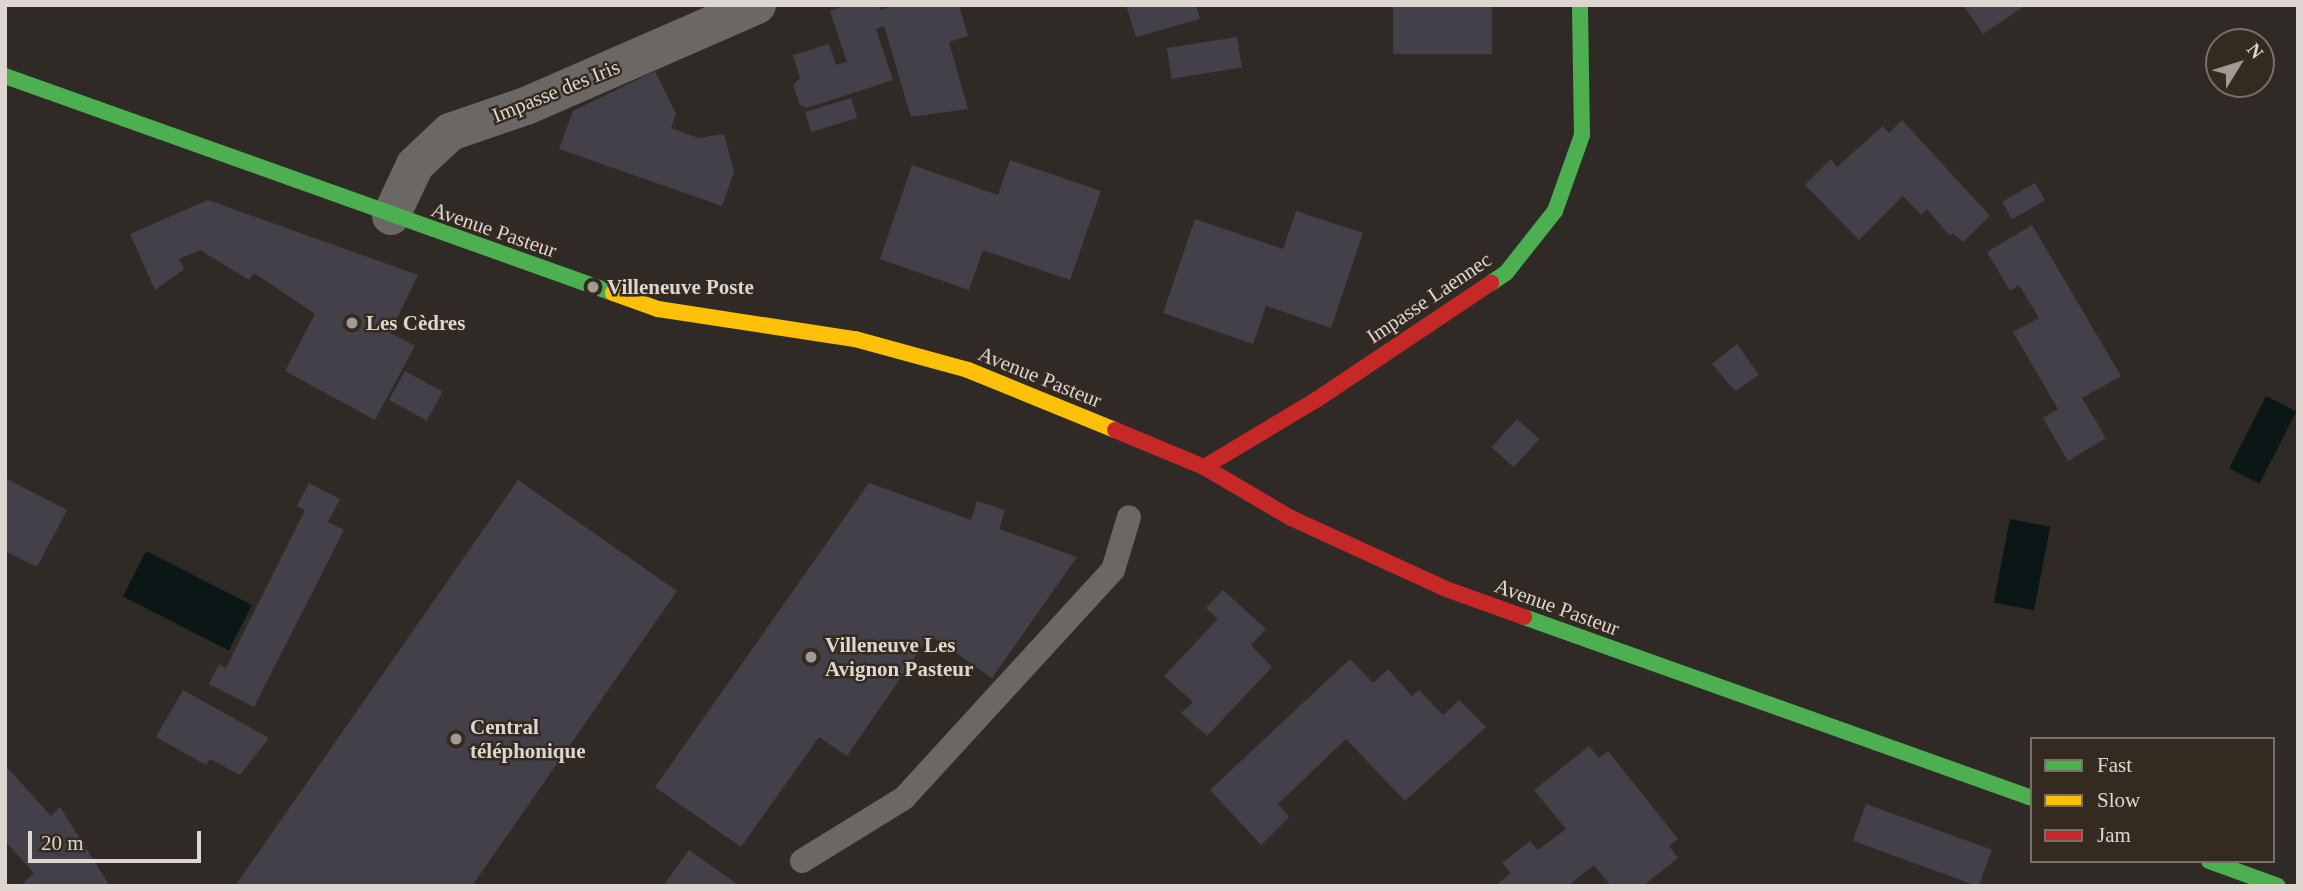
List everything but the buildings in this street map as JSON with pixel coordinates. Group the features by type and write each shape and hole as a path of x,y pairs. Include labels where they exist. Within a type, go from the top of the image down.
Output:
{"street":[{"name":"Impasse des Iris","path":"391,216 415,165 450,132 526,106 757,5"},
{"name":"Impasse Laennec","path":"1204,467 1316,400 1506,273 1555,211 1582,135 1580,5"},
{"name":"Avenue Pasteur","path":"5,76 391,216 658,309 898,348 968,370 1204,467 1292,518 1446,589 2030,798"},
{"path":"2215,863 2278,886"}],"lane":[{"path":"802,861 904,798 1113,570 1129,517"}],"shaded area":[{"path":"2266,396 2296,411 2260,484 2229,468"},
{"path":"2010,519 2050,527 2034,610 1994,602"},
{"path":"146,551 252,605 229,650 123,596"}],"traffic: fast":[{"path":"1491,283 1506,273 1555,211 1582,135 1580,5"},
{"path":"5,76 613,293"},
{"path":"1524,617 2030,797"},
{"path":"2215,863 2278,886"}],"traffic: slow":[{"path":"613,293 658,309 855,339 968,370 1115,430"}],"traffic: jam":[{"path":"1204,467 1316,400 1491,283"},
{"path":"1115,430 1204,467 1291,518 1446,589 1524,617"}],"place":[{"name":"Villeneuve Poste","path":"593,287"},
{"name":"Les Cèdres","path":"352,323"},
{"name":"Villeneuve Les Avignon Pasteur","path":"811,657"},
{"name":"Central téléphonique","path":"456,739"}]}
